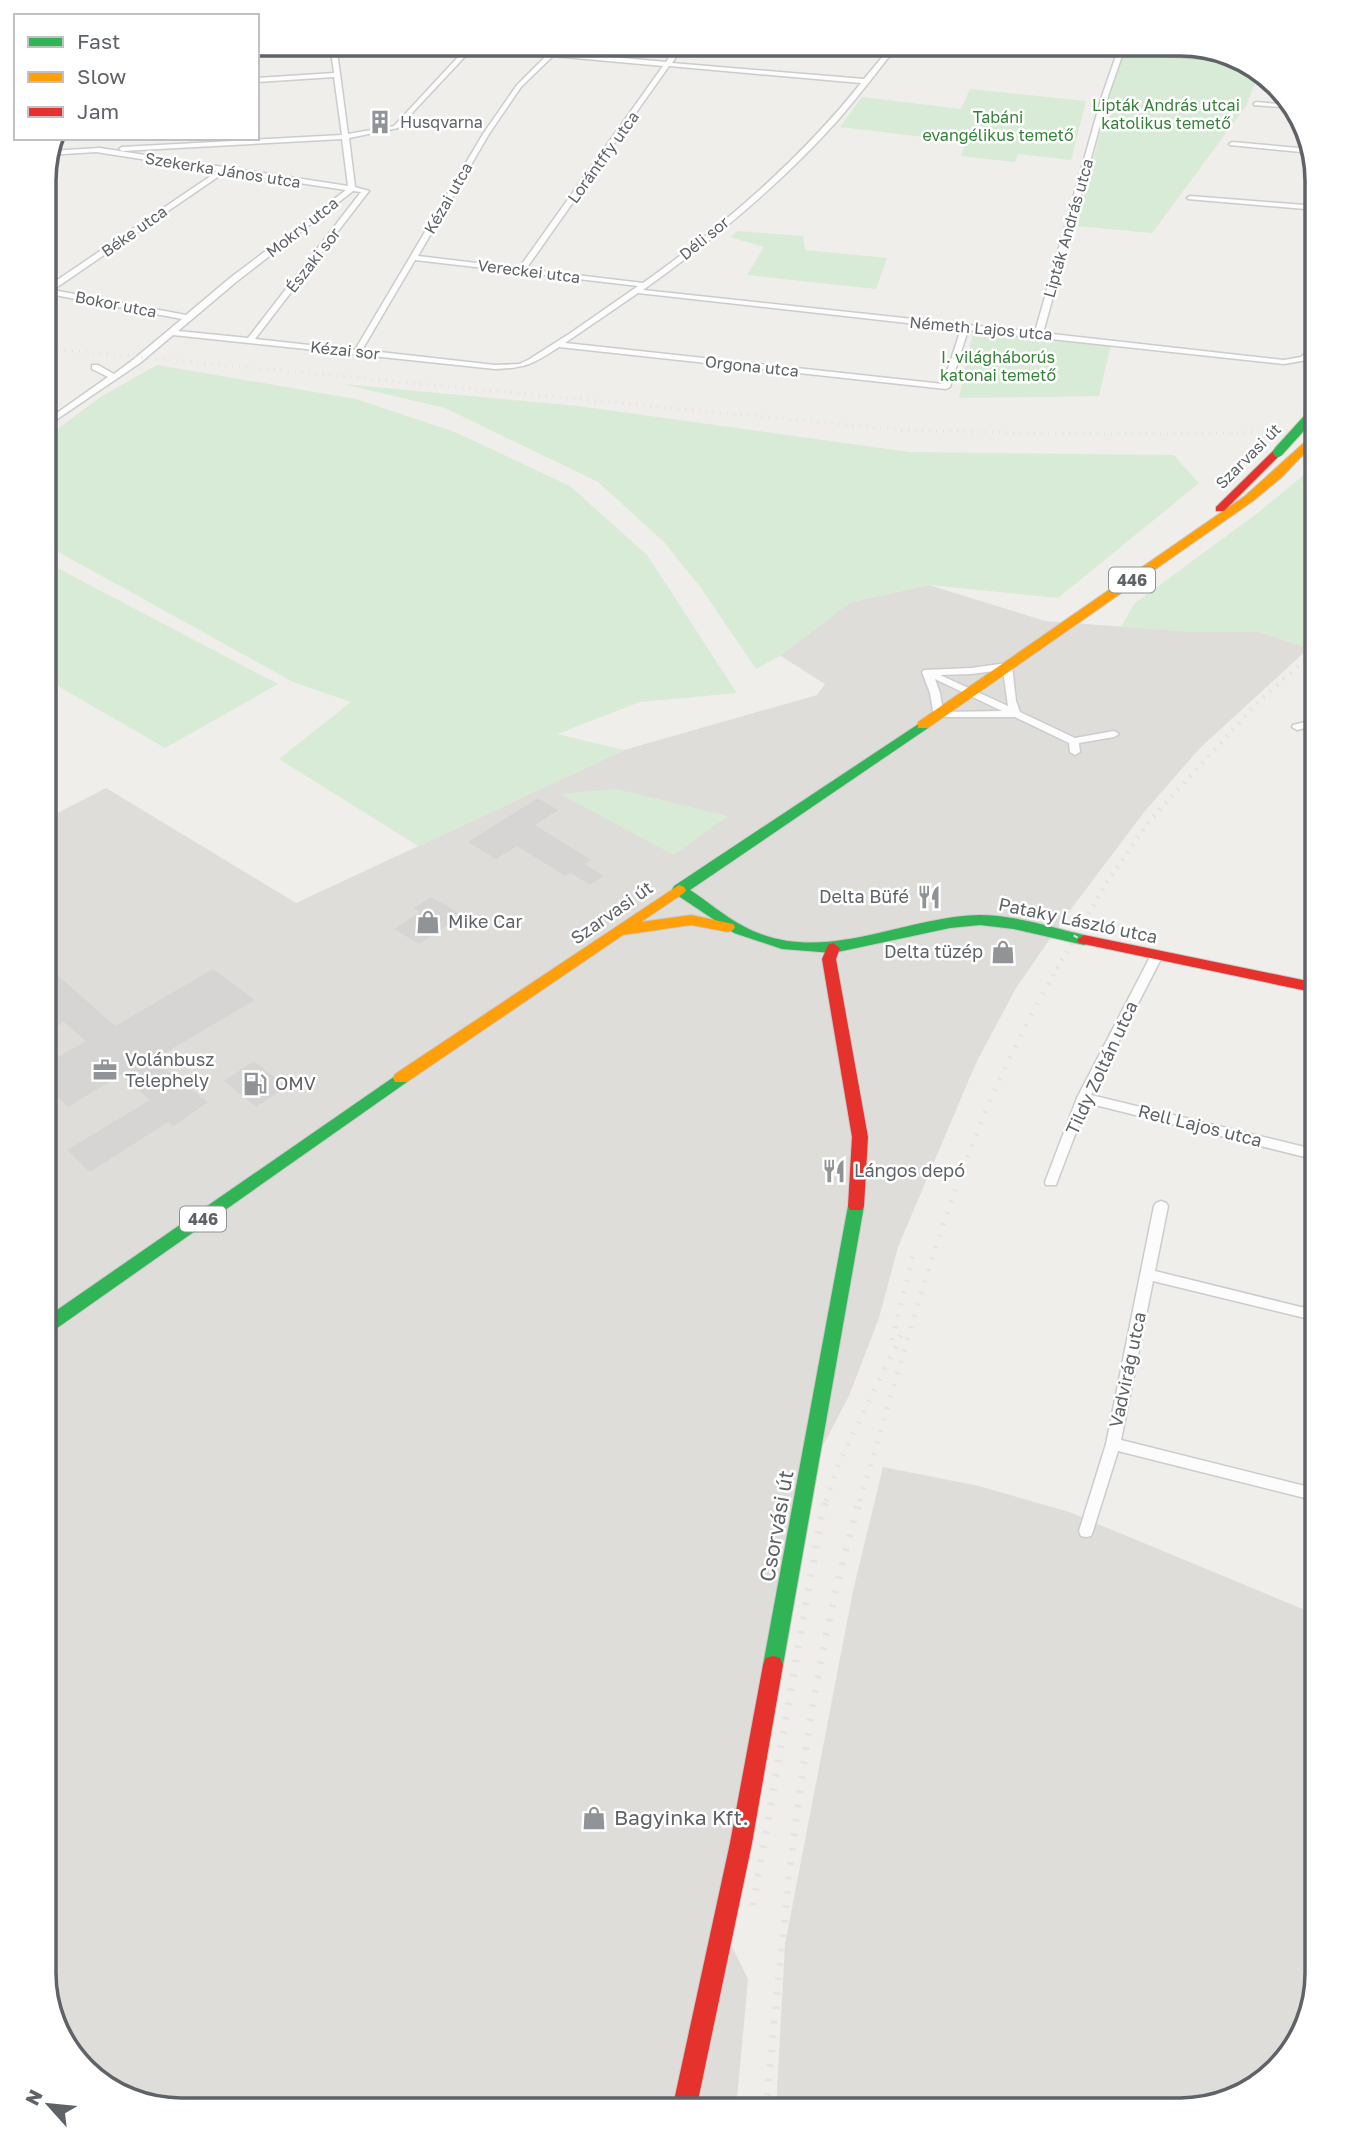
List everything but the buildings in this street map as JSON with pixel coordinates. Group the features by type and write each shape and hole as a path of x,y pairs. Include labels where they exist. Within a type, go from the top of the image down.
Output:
{"main road":[{"name":"Szarvasi út","path":"1202,529 1305,421"},
{"name":"Szarvasi út","path":"56,1320 414,1069 938,715 1202,529 1240,508 1305,450"},
{"name":"Pataky László utca","path":"678,889 739,930 782,944 833,948 950,923 979,920 1026,926 1156,957 1305,986"},
{"path":"622,930 691,920 739,930"},
{"name":"Csorvási út","path":"687,2098 741,1843 858,1196 860,1137 829,959 833,948"}],"street":[{"name":"Mokry utca","path":"140,358 352,189 335,56"},
{"path":"59,152 356,136 396,127 462,56"},
{"name":"Kézai utca","path":"358,351 486,134 519,86 550,56"},
{"path":"563,56 863,81"},
{"name":"Lorántffy utca","path":"521,270 676,56"},
{"name":"Déli sor","path":"520,366 558,345 693,248 769,182 835,118 885,56"},
{"name":"Lipták András utca","path":"1039,333 1105,96 1119,56"},
{"path":"259,80 337,75"},
{"path":"1256,104 1279,106"},
{"path":"94,150 95,140"},
{"path":"1232,144 1301,150"},
{"name":"Szekerka János utca","path":"94,150 352,189"},
{"name":"Béke utca","path":"56,284 222,171"},
{"name":"Északi sor","path":"250,340 366,191 352,189"},
{"path":"1190,198 1305,207"},
{"name":"Vereckei utca","path":"415,258 521,270 640,288"},
{"name":"Németh Lajos utca","path":"640,288 965,327 1293,362 1305,359"},
{"name":"Bokor utca","path":"56,293 188,318"},
{"name":"Orgona utca","path":"558,345 946,387 965,327"},
{"name":"Kézai sor","path":"170,332 495,367 520,366"},
{"path":"56,418 140,358"},
{"path":"94,367 114,377"},
{"path":"923,670 971,671 1007,666 1011,701 1016,714"},
{"path":"923,670 1016,714 1075,747 1114,734"},
{"path":"923,670 935,693 938,715 1016,714"},
{"path":"1297,727 1305,725"},
{"name":"Tildy Zoltán utca","path":"1051,1182 1083,1098 1156,957"},
{"name":"Rell Lajos utca","path":"1083,1098 1305,1152"},
{"name":"Vadvirág utca","path":"1086,1531 1113,1444 1161,1206"},
{"path":"1149,1275 1305,1313"},
{"path":"1113,1444 1305,1492"}],"shaded area":[{"path":"929,585 1045,621 1195,632 1260,632 1305,647 1305,652 1200,748 1145,811 1068,913 1016,988 976,1063 898,1247 879,1318 849,1396 819,1453 724,1930 748,1979 737,2098 173,2098 157,2096 126,2085 99,2067 77,2042 58,1997 56,1973 56,814 106,788 296,903 624,750 817,695 825,684 776,653 851,602"},
{"path":"883,1467 979,1486 1069,1512 1305,1610 1304,1989 1301,2005 1288,2036 1262,2067 1235,2085 1196,2097 777,2098 785,1944 853,1591"}],"green space":[{"name":"Lipták András utcai katolikus temető","path":"1120,56 1204,58 1235,69 1256,82 1246,106 1152,233 1076,226"},
{"name":"Tabáni evangélikus temető","path":"970,89 1086,101 1071,160 1018,154 1015,162 961,156 966,142 840,127 862,97 961,109"},
{"path":"738,231 803,236 805,250 887,258 876,289 747,275 764,247 730,237"},
{"name":"I. világháborús katonai temető","path":"973,332 1111,345 1099,396 959,398"},
{"path":"157,365 356,399 455,432 570,486 647,555 737,693 640,702 557,734 624,750 418,846 279,759 351,702 293,682 56,551 56,430 102,396"},
{"path":"343,384 578,406 909,452 1174,455 1199,483 1058,598 929,585 851,602 780,656 756,669 701,588 664,542 598,482 445,408"},
{"path":"1305,474 1305,647 1260,632 1195,632 1121,627 1134,604 1259,512"},
{"path":"56,567 278,684 165,748 56,685"},
{"path":"616,789 728,816 674,855 560,794"}],"railway":[{"path":"56,349 903,430 1065,434 1305,430"},
{"path":"1048,984 1109,879 1151,819 1259,701 1305,661"},
{"path":"860,1501 919,1302 962,1171 1016,1044 1049,983"},
{"path":"892,1340 914,1251"},
{"path":"826,1501 839,1463 902,1333"},
{"path":"753,1905 822,1513 827,1499"},
{"path":"767,2098 798,1802 823,1649 860,1499"}],"traffic: fast":[{"path":"1278,452 1305,422"},
{"path":"679,890 923,725"},
{"path":"679,889 739,930 782,944 833,948 950,923 980,920 1014,924 1084,940"},
{"path":"56,1320 401,1078"},
{"path":"773,1665 856,1206"}],"traffic: slow":[{"path":"923,725 1234,509 1278,475 1305,447"},
{"path":"401,1078 679,890"},
{"path":"622,930 691,920 728,927"}],"traffic: jam":[{"path":"1220,509 1278,452"},
{"path":"1084,940 1305,986"},
{"path":"833,948 829,959 860,1137 856,1206"},
{"path":"687,2098 741,1843 773,1665"}],"place":[{"name":"Husqvarna","path":"380,122"},
{"name":"Delta Büfé","path":"929,897"},
{"name":"Mike Car","path":"428,922"},
{"name":"Delta tüzép","path":"1003,952"},
{"name":"Volánbusz Telephely","path":"105,1070"},
{"name":"OMV","path":"255,1084"},
{"name":"Lángos depó","path":"834,1171"},
{"name":"Bagyinka Kft.","path":"594,1818"}]}
